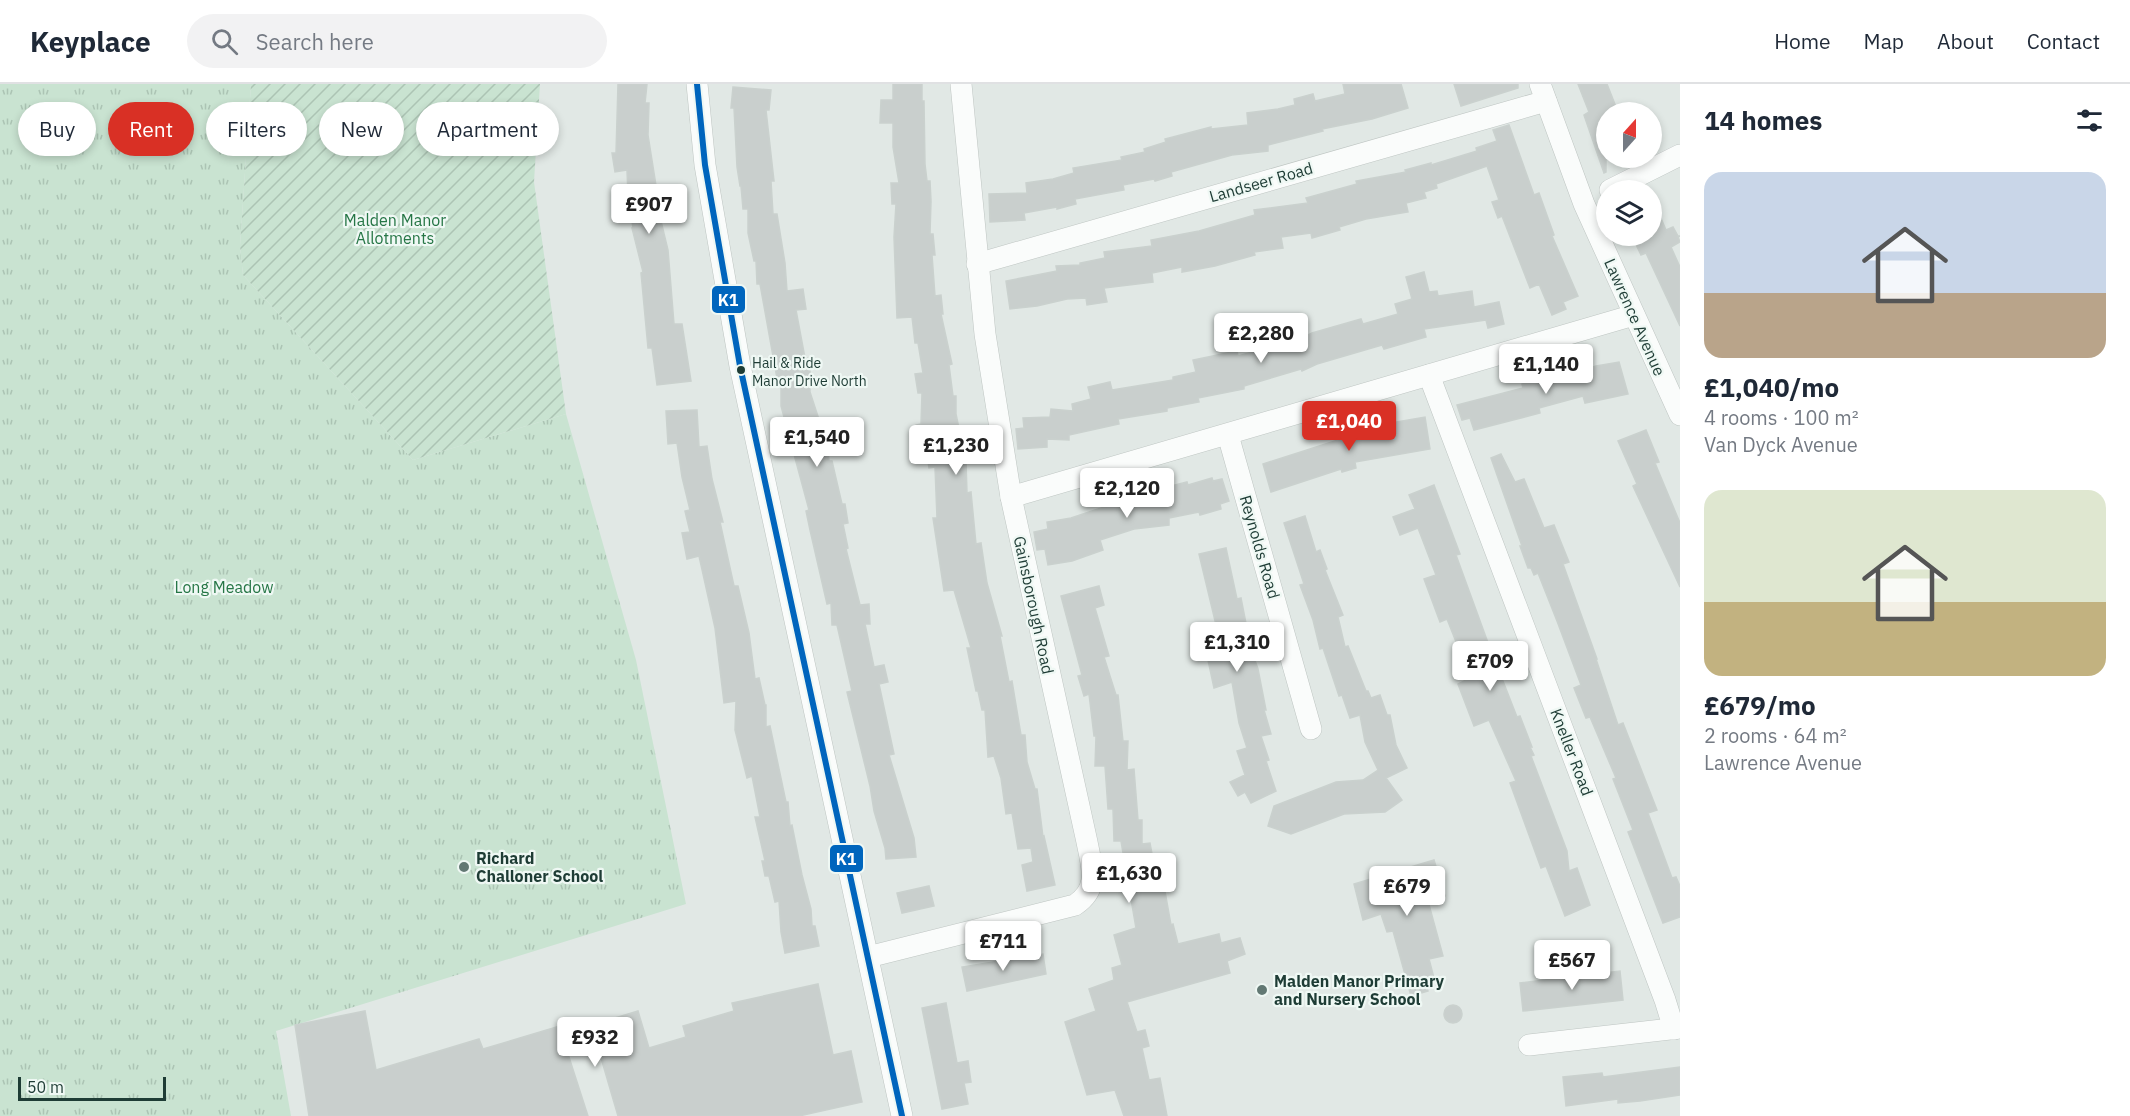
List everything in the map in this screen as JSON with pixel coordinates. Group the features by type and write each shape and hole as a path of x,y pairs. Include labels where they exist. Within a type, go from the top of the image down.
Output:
{"street":[{"path":"697,84 705,165 740,366 902,1116"},
{"name":"Gainsborough Road","path":"868,957 1075,905 1086,897 1092,885 1092,869 1087,842 1011,497 985,334 961,84"},
{"name":"Landseer Road","path":"977,264 1543,92"},
{"name":"Lawrence Avenue","path":"1543,92 1584,204 1680,415"},
{"path":"1630,180 1680,155"},
{"path":"1584,204 1596,198"},
{"path":"1011,497 1634,315"},
{"name":"Kneller Road","path":"1430,375 1677,1028"},
{"name":"Reynolds Road","path":"1228,435 1311,729"},
{"path":"1529,1045 1677,1028"}],"green space":[{"name":"Long Meadow","path":"0,84 251,84 250,102 206,102 206,156 246,156 240,246 243,275 413,460 566,414 636,660 686,904 276,1031 291,1116 0,1116"},
{"name":"Malden Manor Allotments","path":"251,84 540,84 539,102 416,102 416,156 536,156 534,182 566,414 413,460 243,275 240,246 246,156 307,156 307,102 250,102"}],"building":[{"path":"618,84 647,84 645,103 649,103 648,135 660,217 668,250 674,324 682,324 691,381 657,385 652,348 648,348 641,273 643,272 632,228 627,170 615,172 612,153 616,153"},
{"path":"893,84 922,84 925,164 927,181 930,181 930,234 933,234 935,255 932,255 935,296 941,295 943,314 941,314 952,364 949,365 953,396 956,396 956,414 966,462 967,493 971,492 976,544 981,543 987,583 1002,636 1000,636 1009,682 1012,681 1021,735 1025,735 1027,762 1035,789 1037,789 1043,837 1055,885 1027,891 1022,865 1033,862 1031,848 1018,849 1012,813 1006,814 1001,778 994,756 988,757 985,710 982,710 978,691 976,691 967,648 971,648 954,590 944,591 933,518 937,518 935,467 929,468 925,443 920,444 916,425 921,424 922,393 918,393 915,374 923,373 918,343 915,343 912,317 897,318 894,237 896,204 892,204 891,183 899,183 893,147 893,123 880,123 881,100 893,100"},
{"path":"1343,84 1401,84 1408,108 1268,145 1268,151 1232,155 1171,172 1172,176 1155,181 1154,179 1123,185 1124,190 1075,199 1076,204 1024,213 1025,220 990,222 989,194 1027,193 1026,183 1074,173 1073,168 1122,160 1121,157 1145,152 1144,149 1166,142 1165,139 1211,127 1211,129 1248,125 1247,113 1295,105 1294,99 1313,94 1315,101 1345,94"},
{"path":"1454,84 1518,84 1518,88 1461,106"},
{"path":"1578,84 1607,84 1614,102 1596,102 1596,150 1584,115 1589,112"},
{"path":"733,87 771,90 769,110 766,110 774,181 771,181 773,214 777,214 787,291 803,289 806,309 796,310 805,358 807,358 810,371 810,392 827,441 829,461 832,461 842,504 845,504 848,523 843,524 848,548 846,549 860,605 869,604 870,624 865,624 874,667 884,665 888,682 879,684 894,754 889,755 914,838 916,857 886,859 874,811 847,692 852,691 837,625 832,625 831,603 827,604 806,511 809,510 781,406 781,383 778,384 760,284 757,284 756,261 754,261 748,233 748,209 743,209 737,167 734,108 731,108"},
{"path":"1509,125 1534,195 1539,193 1554,235 1552,236 1578,296 1563,302 1566,309 1552,315 1539,284 1530,288 1502,216 1498,218 1492,202 1499,200 1487,166 1436,184 1437,188 1424,192 1426,198 1406,203 1408,212 1366,219 1312,238 1311,233 1281,237 1283,248 1254,252 1255,255 1215,266 1182,272 1182,267 1152,273 1153,282 1104,288 1107,302 1087,305 1086,298 1067,299 1010,309 1006,281 1057,271 1056,266 1080,265 1080,263 1105,258 1104,252 1152,246 1151,240 1199,231 1255,215 1254,210 1308,203 1306,198 1357,184 1356,181 1406,172 1405,170 1477,151 1476,148 1497,141 1493,130"},
{"path":"1662,221 1666,230 1673,227 1680,236 1678,237 1680,242 1671,247 1680,267 1680,326 1646,253 1641,255 1637,246 1662,246"},
{"path":"1424,272 1429,292 1437,291 1438,296 1472,291 1474,307 1499,302 1504,324 1488,328 1486,320 1424,329 1426,337 1384,349 1382,345 1317,364 1302,371 1301,369 1244,386 1244,389 1198,398 1199,402 1167,408 1167,411 1118,419 1119,424 1069,435 1069,440 1047,439 1047,447 1018,449 1016,429 1024,428 1023,418 1050,417 1051,409 1073,411 1072,404 1091,399 1088,387 1110,382 1112,390 1173,380 1173,377 1196,372 1193,360 1237,351 1238,356 1361,319 1363,324 1398,314 1395,304 1412,299 1406,277"},
{"path":"1619,362 1628,394 1585,403 1583,396 1539,408 1540,413 1474,430 1470,418 1462,420 1457,405 1523,388 1522,384"},
{"path":"697,410 699,447 707,446 734,586 738,586 749,633 755,679 759,678 766,705 766,727 770,726 786,802 788,802 790,826 792,825 811,909 812,926 815,926 819,946 785,953 779,901 775,902 769,876 765,876 762,861 765,861 755,817 760,817 752,776 747,778 735,730 736,701 724,703 715,628 699,556 687,559 682,533 690,532 685,511 690,510 677,443 668,444 666,411"},
{"path":"1425,417 1430,449 1355,462 1356,468 1342,472 1341,469 1271,492 1263,464 1338,440 1337,436 1368,430 1367,427"},
{"path":"1646,430 1659,462 1655,463 1680,523 1680,587 1633,486 1637,484 1618,441"},
{"path":"1501,454 1515,482 1524,479 1544,528 1554,525 1569,562 1563,564 1618,725 1623,723 1657,810 1648,813 1672,878 1676,877 1680,886 1680,917 1663,923 1628,832 1633,830 1613,779 1616,778 1590,717 1586,718 1574,688 1581,685 1557,621 1538,573 1534,575 1531,568 1528,568 1520,546 1522,546 1491,458"},
{"path":"1212,478 1213,481 1222,479 1229,501 1220,504 1221,509 1200,515 1199,512 1169,518 1169,525 1134,529 1100,540 1103,550 1072,561 1048,565 1045,549 1037,550 1034,532 1048,529 1047,522 1071,518 1134,497 1168,492 1167,487 1187,482 1188,485"},
{"path":"1434,485 1460,554 1456,555 1498,676 1501,676 1532,747 1530,747 1534,755 1531,756 1567,851 1569,871 1577,868 1590,905 1565,916 1546,866 1541,868 1510,783 1516,781 1489,720 1474,726 1458,684 1466,680 1458,659 1462,657 1447,619 1440,622 1424,579 1436,575 1418,528 1400,535 1393,517 1415,509 1409,495"},
{"path":"1305,516 1316,552 1320,550 1327,569 1325,570 1343,615 1338,617 1345,647 1348,646 1371,698 1380,695 1387,715 1390,715 1396,745 1407,768 1386,778 1402,800 1385,812 1344,814 1291,834 1268,826 1274,806 1336,782 1363,780 1378,770 1365,742 1360,715 1350,718 1342,695 1339,696 1323,648 1320,649 1313,620 1300,585 1304,584 1284,523"},
{"path":"1226,548 1237,599 1241,598 1271,734 1261,736 1276,791 1251,803 1245,792 1238,796 1230,782 1245,775 1237,751 1247,748 1239,723 1232,682 1214,688 1202,632 1217,629 1199,554"},
{"path":"1099,586 1104,605 1095,608 1109,656 1104,657 1116,695 1118,695 1123,741 1128,741 1127,770 1134,769 1138,820 1142,820 1142,844 1150,843 1155,870 1161,869 1171,925 1173,924 1178,944 1219,934 1221,943 1240,938 1245,954 1227,961 1230,973 1127,1002 1137,1032 1145,1030 1149,1046 1142,1048 1149,1080 1160,1078 1167,1116 1124,1116 1115,1090 1087,1095 1065,1022 1096,1011 1089,989 1114,980 1112,968 1122,965 1114,935 1136,928 1121,841 1114,841 1113,809 1108,809 1105,766 1095,766 1096,736 1094,736 1089,694 1084,696 1078,676 1082,675 1061,596"},
{"path":"1434,860 1445,896 1428,901 1443,956 1429,959 1434,978 1425,980 1428,991 1411,996 1393,931 1387,932 1381,914 1363,920 1354,884"},
{"path":"929,886 934,906 902,913 897,893"},
{"path":"1043,954 1046,974 967,991 962,967"},
{"path":"1620,971 1623,1000 1523,1011 1520,983"},
{"path":"818,984 833,1055 851,1051 862,1102 799,1116 618,1116 599,1051 568,1054 588,1116 309,1116 295,1025 365,1011 376,1070 479,1039 483,1049 570,1023 572,1031 638,1011 649,1048 686,1037 683,1026 734,1011 732,1003"},
{"path":"946,1003 957,1063 968,1061 971,1082 964,1083 968,1104 942,1109 922,1008"},
{"path":"1449,1005 1457,1005 1462,1010 1460,1021 1449,1023 1444,1018 1444,1010"},
{"path":"1680,1067 1680,1095 1640,1101 1618,1103 1618,1099 1566,1106 1563,1077 1602,1073 1603,1077"}],"transit line":[{"name":"K1","path":"697,84 705,165 740,366 902,1116"}],"place":[{"name":"Hail & Ride Manor Drive North","path":"741,370"},
{"name":"Richard Challoner School","path":"464,867"},
{"name":"Malden Manor Primary and Nursery School","path":"1262,990"}]}
